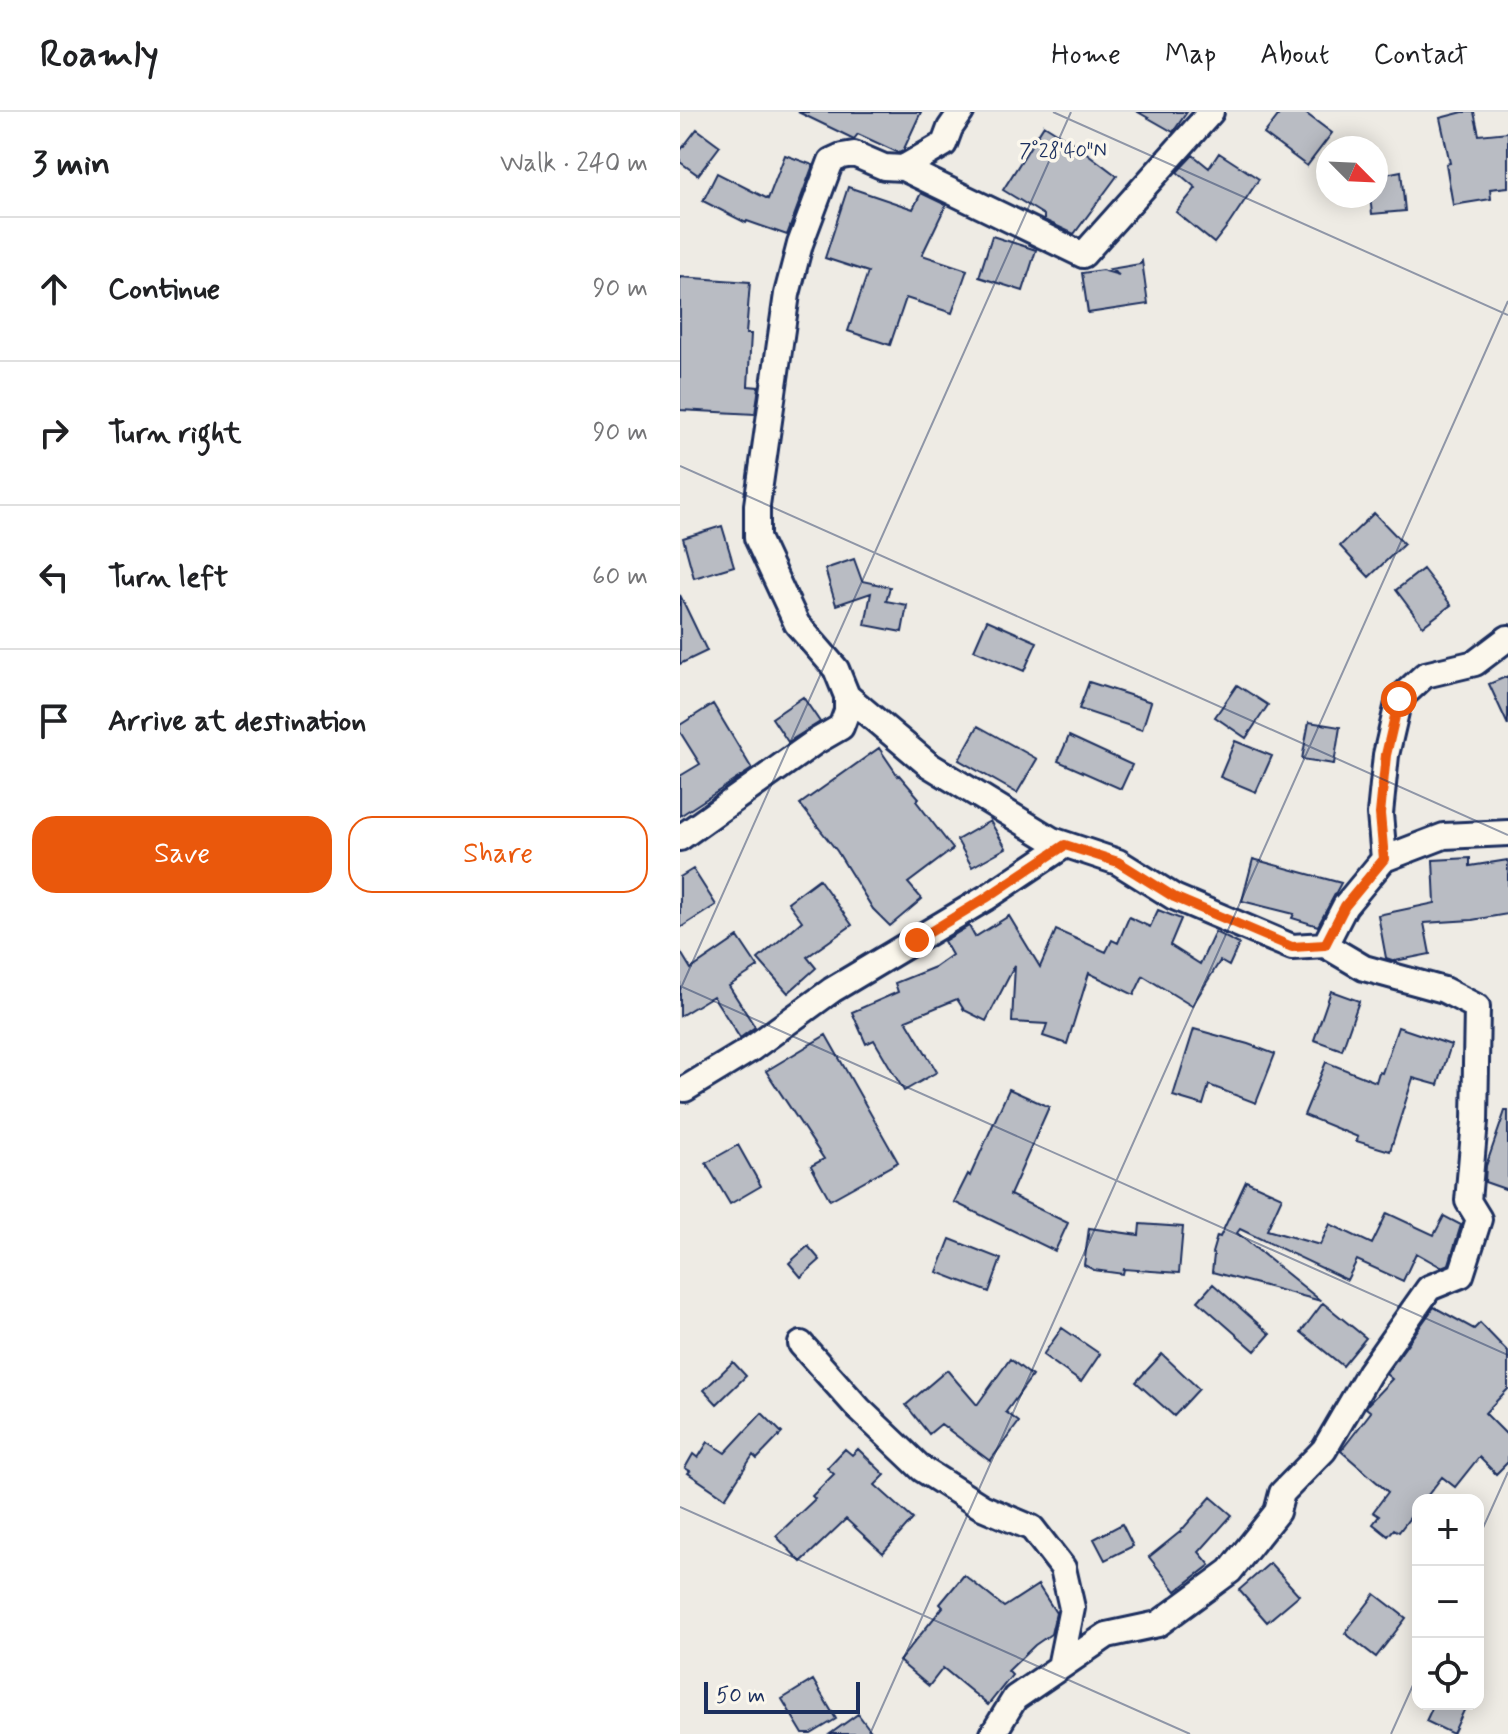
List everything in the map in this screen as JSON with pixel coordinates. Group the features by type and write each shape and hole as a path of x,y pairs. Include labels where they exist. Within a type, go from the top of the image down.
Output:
{"street":[{"path":"903,168 944,144 961,112"},
{"path":"680,838 815,742 841,727 847,711 847,696 836,669 797,624 757,538 757,505 787,294 800,244 831,161 854,154 884,167 903,168 1083,255 1211,112"},
{"path":"1384,859 1380,814 1386,755 1399,699 1425,675 1475,663 1508,638"},
{"path":"847,696 929,765 1052,840 1118,862 1174,897 1292,947 1325,945 1364,968 1444,990 1477,1007 1475,1121 1468,1201 1479,1219 1461,1275 1429,1288 1369,1373 1324,1450 1282,1493 1277,1512 1230,1571 1158,1624 1107,1635 1060,1667 1015,1698 993,1734"},
{"path":"1325,945 1345,906 1384,859 1444,836 1508,833"},
{"path":"685,1089 751,1049 832,990 986,898 1065,845"},
{"path":"801,1344 859,1409 922,1469 982,1507 1032,1528 1063,1568 1072,1608 1060,1667"}],"building":[{"path":"798,112 921,112 903,151 899,153 858,134 854,139"},
{"path":"1138,112 1187,112 1173,132"},
{"path":"1281,112 1304,112 1332,133 1330,136 1316,136 1316,154 1307,166 1264,134"},
{"path":"1474,112 1479,135 1508,132 1508,187 1490,189 1491,199 1453,205 1446,164 1450,163 1440,118"},
{"path":"1044,125 1117,176 1074,234 1044,220 1044,215 1003,190"},
{"path":"697,129 720,146 698,175 680,162 680,151"},
{"path":"1219,153 1259,179 1214,243 1176,212 1196,188 1177,172 1193,155 1209,168"},
{"path":"785,155 813,165 787,235 746,223 703,201 717,173 768,199"},
{"path":"1401,171 1405,211 1372,214 1371,208 1388,208 1388,174"},
{"path":"848,187 913,209 921,193 946,205 922,255 967,270 952,313 906,298 890,345 848,331 868,272 825,258"},
{"path":"992,236 1036,250 1023,291 979,277"},
{"path":"1142,261 1148,304 1088,313 1082,273 1102,270 1119,275 1110,269 1140,264"},
{"path":"680,277 750,282 746,334 751,334 748,386 759,387 755,414 680,410"},
{"path":"1374,513 1404,544 1369,577 1340,546"},
{"path":"722,526 734,566 694,578 683,538"},
{"path":"854,559 862,581 890,587 886,601 907,605 902,632 865,625 871,593 836,605 825,569"},
{"path":"1423,569 1451,605 1423,626 1396,590"},
{"path":"680,595 707,651 680,664"},
{"path":"987,620 1037,642 1024,671 974,650"},
{"path":"1508,676 1508,725 1489,684"},
{"path":"1089,682 1151,702 1142,730 1079,709"},
{"path":"1237,685 1268,705 1246,738 1215,717"},
{"path":"803,697 820,722 788,742 772,718"},
{"path":"713,704 752,769 680,816 680,776 700,764 680,732 680,725"},
{"path":"1309,722 1340,727 1334,764 1302,759"},
{"path":"978,726 1037,759 1017,793 959,760"},
{"path":"1069,736 1132,765 1121,789 1058,761"},
{"path":"1235,741 1272,756 1256,792 1220,777"},
{"path":"879,748 898,776 919,798 916,801 953,849 908,883 922,899 890,926 873,909 837,851 800,804"},
{"path":"990,821 1006,848 972,867 957,840"},
{"path":"1470,858 1470,866 1508,860 1508,914 1424,923 1430,954 1395,961 1386,958 1378,915 1435,903 1433,860"},
{"path":"1253,859 1341,883 1318,926 1292,918 1294,914 1242,901"},
{"path":"693,869 716,905 680,928 680,877"},
{"path":"819,879 852,925 807,957 816,968 788,993 758,959 802,921 788,902"},
{"path":"1158,910 1181,919 1170,945 1200,964 1215,932 1239,944 1229,966 1220,961 1192,1006 1143,976 1134,995 1089,973 1067,1044 1043,1036 1047,1024 1012,1022 1015,965 986,1021 964,1010 957,999 906,1020 937,1072 904,1091 874,1040 866,1044 852,1012 898,992 895,983 935,967 952,955 944,941 969,926 975,937 1009,916 1040,967 1056,930 1106,952 1112,940 1118,943 1129,917 1150,927"},
{"path":"738,937 758,967 729,986 755,1027 740,1038 713,996 680,1016 680,951 691,969"},
{"path":"1331,991 1359,1001 1342,1050 1314,1040"},
{"path":"1398,1027 1451,1045 1438,1085 1413,1078 1390,1151 1356,1141 1358,1137 1304,1115 1326,1062 1376,1082"},
{"path":"1194,1029 1275,1054 1256,1103 1209,1085 1203,1105 1173,1096"},
{"path":"826,1035 898,1162 830,1200 811,1166 824,1159 766,1071"},
{"path":"1009,1089 1049,1107 1010,1195 1068,1223 1055,1251 954,1202 968,1174 970,1176"},
{"path":"1505,1111 1508,1111 1508,1190 1485,1182 1486,1166"},
{"path":"738,1145 761,1186 730,1204 706,1163"},
{"path":"1246,1181 1282,1197 1267,1230 1320,1245 1330,1224 1372,1244 1387,1213 1434,1235 1444,1216 1461,1225 1449,1264 1441,1267 1416,1253 1403,1281 1357,1260 1347,1280 1240,1229 1237,1233 1321,1301 1212,1272 1212,1253 1217,1236 1220,1237"},
{"path":"1140,1224 1183,1227 1179,1273 1124,1269 1123,1274 1094,1270 1084,1265 1089,1228 1139,1235"},
{"path":"950,1239 1001,1259 989,1292 937,1272"},
{"path":"808,1246 820,1260 801,1277 789,1263"},
{"path":"1213,1284 1270,1334 1255,1351 1198,1301"},
{"path":"1323,1303 1366,1338 1343,1366 1301,1332"},
{"path":"1434,1307 1474,1329 1480,1323 1508,1352 1508,1389 1485,1413 1508,1436 1508,1462 1496,1474 1479,1457 1455,1487 1442,1477 1429,1494 1412,1494 1412,1515 1399,1532 1394,1529 1388,1536 1373,1524 1379,1516 1373,1512 1388,1492 1341,1451 1371,1412 1366,1408 1368,1404 1392,1379 1386,1374"},
{"path":"1062,1328 1100,1354 1081,1382 1043,1355"},
{"path":"1162,1354 1199,1389 1174,1416 1136,1382"},
{"path":"1010,1359 1032,1376 1006,1412 1019,1422 990,1461 941,1424 929,1434 906,1405 947,1370 977,1405"},
{"path":"733,1362 746,1376 717,1404 704,1390"},
{"path":"762,1413 782,1433 757,1459 753,1455 725,1498 688,1473 690,1471 685,1468 693,1454 698,1458 708,1442 725,1453"},
{"path":"845,1449 852,1455 858,1449 885,1475 875,1485 913,1519 883,1553 846,1519 801,1562 776,1536 815,1499 812,1496 834,1474 827,1468"},
{"path":"1211,1497 1232,1515 1199,1552 1210,1565 1176,1591 1149,1557 1180,1532"},
{"path":"1122,1524 1133,1546 1105,1560 1094,1539"},
{"path":"1270,1563 1299,1595 1267,1622 1239,1590"},
{"path":"964,1575 1004,1607 1038,1585 1056,1613 1051,1634 1008,1671 1012,1675 988,1705 943,1668 929,1686 899,1661 943,1607 940,1604"},
{"path":"1375,1594 1406,1618 1376,1657 1345,1633"},
{"path":"813,1680 836,1719 811,1734 803,1734 782,1699"},
{"path":"1431,1710 1464,1710 1453,1734 1426,1721"},
{"path":"858,1714 873,1734 830,1734"}],"route":[{"path":"917,940 1065,845 1118,862 1174,897 1292,947 1325,945 1345,906 1384,859 1380,814 1386,755 1399,699"}]}
